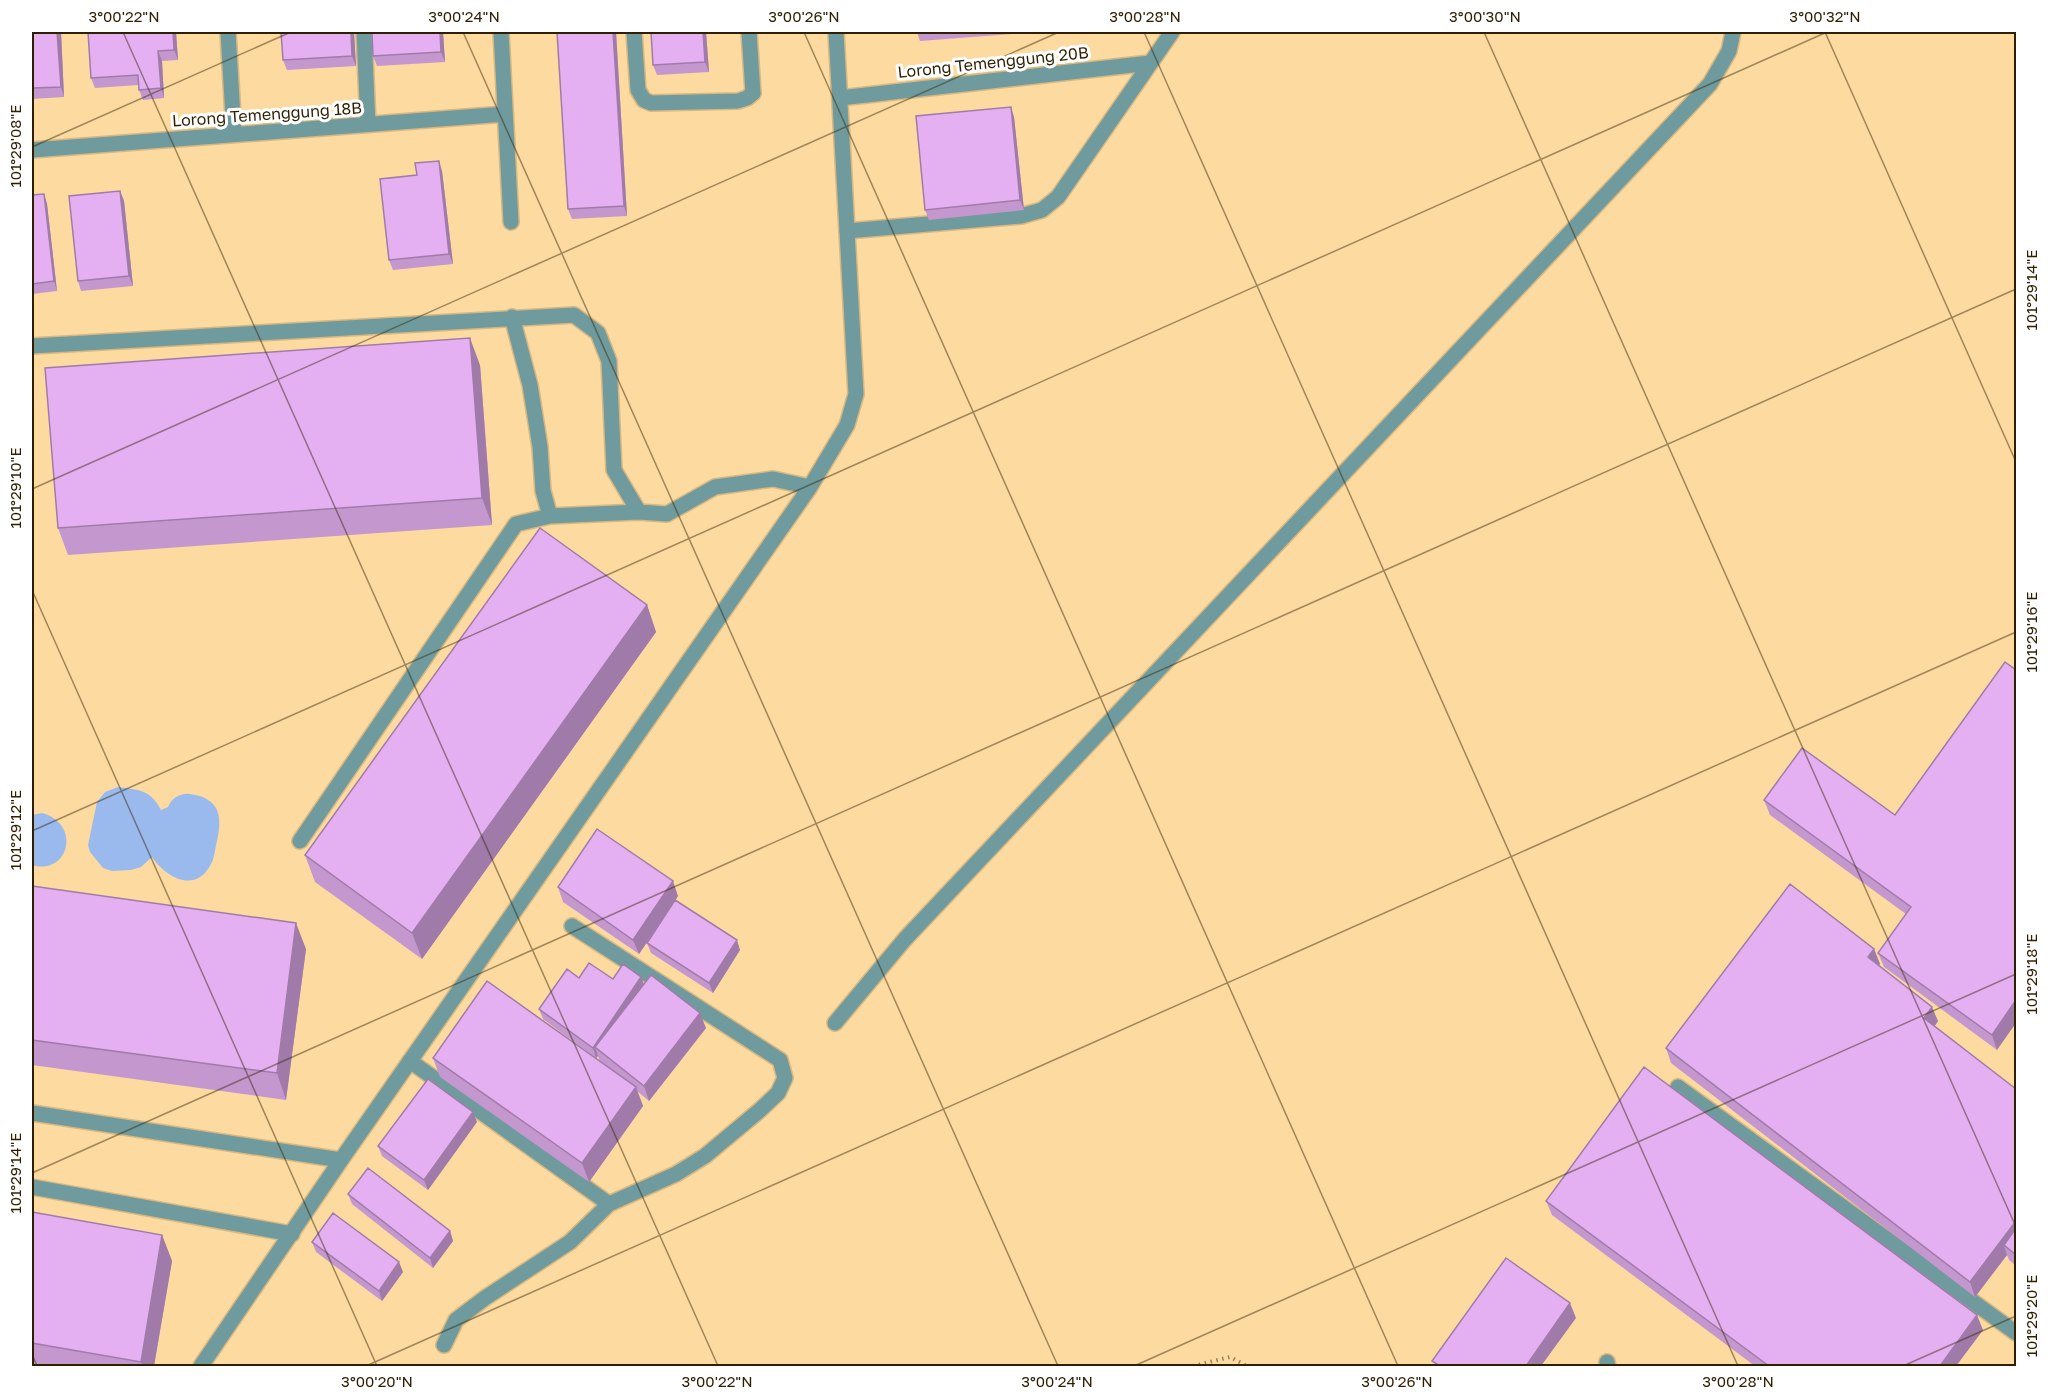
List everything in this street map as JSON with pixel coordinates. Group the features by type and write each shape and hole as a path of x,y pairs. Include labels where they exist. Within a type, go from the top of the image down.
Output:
{"street":[{"path":"228,32 234,134"},
{"path":"364,32 368,124"},
{"path":"501,32 511,222"},
{"path":"634,32 638,90 644,100 651,103 738,101 747,98 753,93 749,32"},
{"path":"201,1366 341,1160 810,487 847,425 856,394 836,32"},
{"path":"847,231 1020,216 1042,210 1058,197 1172,32"},
{"path":"835,1023 913,931 1710,84 1729,51 1733,32"},
{"name":"Lorong Temenggung 20B","path":"840,98 1150,63"},
{"name":"Lorong Temenggung 18B","path":"32,150 505,114"},
{"path":"32,346 574,315 598,333 609,361 614,470 639,512"},
{"path":"512,317 530,385 540,447 543,491 550,516"},
{"path":"300,841 516,524 550,516 639,512 667,514 715,487 773,479 810,487"},
{"path":"444,1345 456,1320 570,1242 609,1204 676,1174 705,1156 778,1093 785,1078 780,1060 572,926"},
{"path":"410,1061 609,1204"},
{"path":"1678,1087 2016,1333"},
{"path":"32,1113 341,1160"},
{"path":"32,1187 292,1234"}],"path":[{"path":"1193,1366 1230,1357 1247,1366"}],"water":[{"path":"118,787 148,794 161,810 183,794 200,796 213,804 219,816 219,832 211,864 205,873 197,879 181,880 165,871 152,857 141,867 131,870 112,871 103,868 90,852 88,845 97,802 105,792"},
{"path":"42,813 55,819 63,827 66,837 66,847 62,856 55,863 45,866 32,865 32,815"}],"building":[{"path":"32,32 57,32 61,87 32,88"},
{"path":"88,32 173,32 174,50 158,51 161,88 139,90 138,75 91,78"},
{"path":"281,32 351,32 352,56 283,60"},
{"path":"372,32 440,32 441,52 373,56"},
{"path":"557,32 613,32 624,206 568,209"},
{"path":"651,32 703,32 705,62 653,65"},
{"path":"1011,107 1020,200 925,210 916,116"},
{"path":"439,161 449,254 389,260 380,179 417,175 415,163"},
{"path":"120,191 129,276 78,281 69,196"},
{"path":"44,194 54,281 32,284 32,195"},
{"path":"470,338 482,498 58,528 45,368"},
{"path":"540,528 647,605 412,933 305,855"},
{"path":"2005,662 2016,670 2016,1000 1992,1035 1878,953 1911,907 1764,800 1802,748 1895,815"},
{"path":"597,829 673,881 633,940 558,887"},
{"path":"1790,884 1874,949 1868,957 1932,1007 1924,1018 2016,1089 2016,1221 1970,1282 1666,1048"},
{"path":"32,886 296,923 277,1073 32,1040"},
{"path":"675,900 737,940 709,983 647,943"},
{"path":"589,963 613,979 623,964 641,977 593,1048 539,1009 567,969 579,978"},
{"path":"651,975 700,1013 644,1086 595,1047"},
{"path":"487,981 636,1087 582,1163 433,1058"},
{"path":"1644,1067 1977,1315 1940,1366 1769,1366 1546,1201"},
{"path":"428,1079 473,1112 424,1180 378,1146"},
{"path":"368,1168 450,1231 430,1258 348,1194"},
{"path":"32,1212 162,1235 141,1362 32,1343"},
{"path":"333,1213 399,1262 379,1291 312,1242"},
{"path":"2016,1228 2016,1255 2004,1245"},
{"path":"1506,1258 1570,1303 1526,1366 1440,1366 1432,1361"}]}
